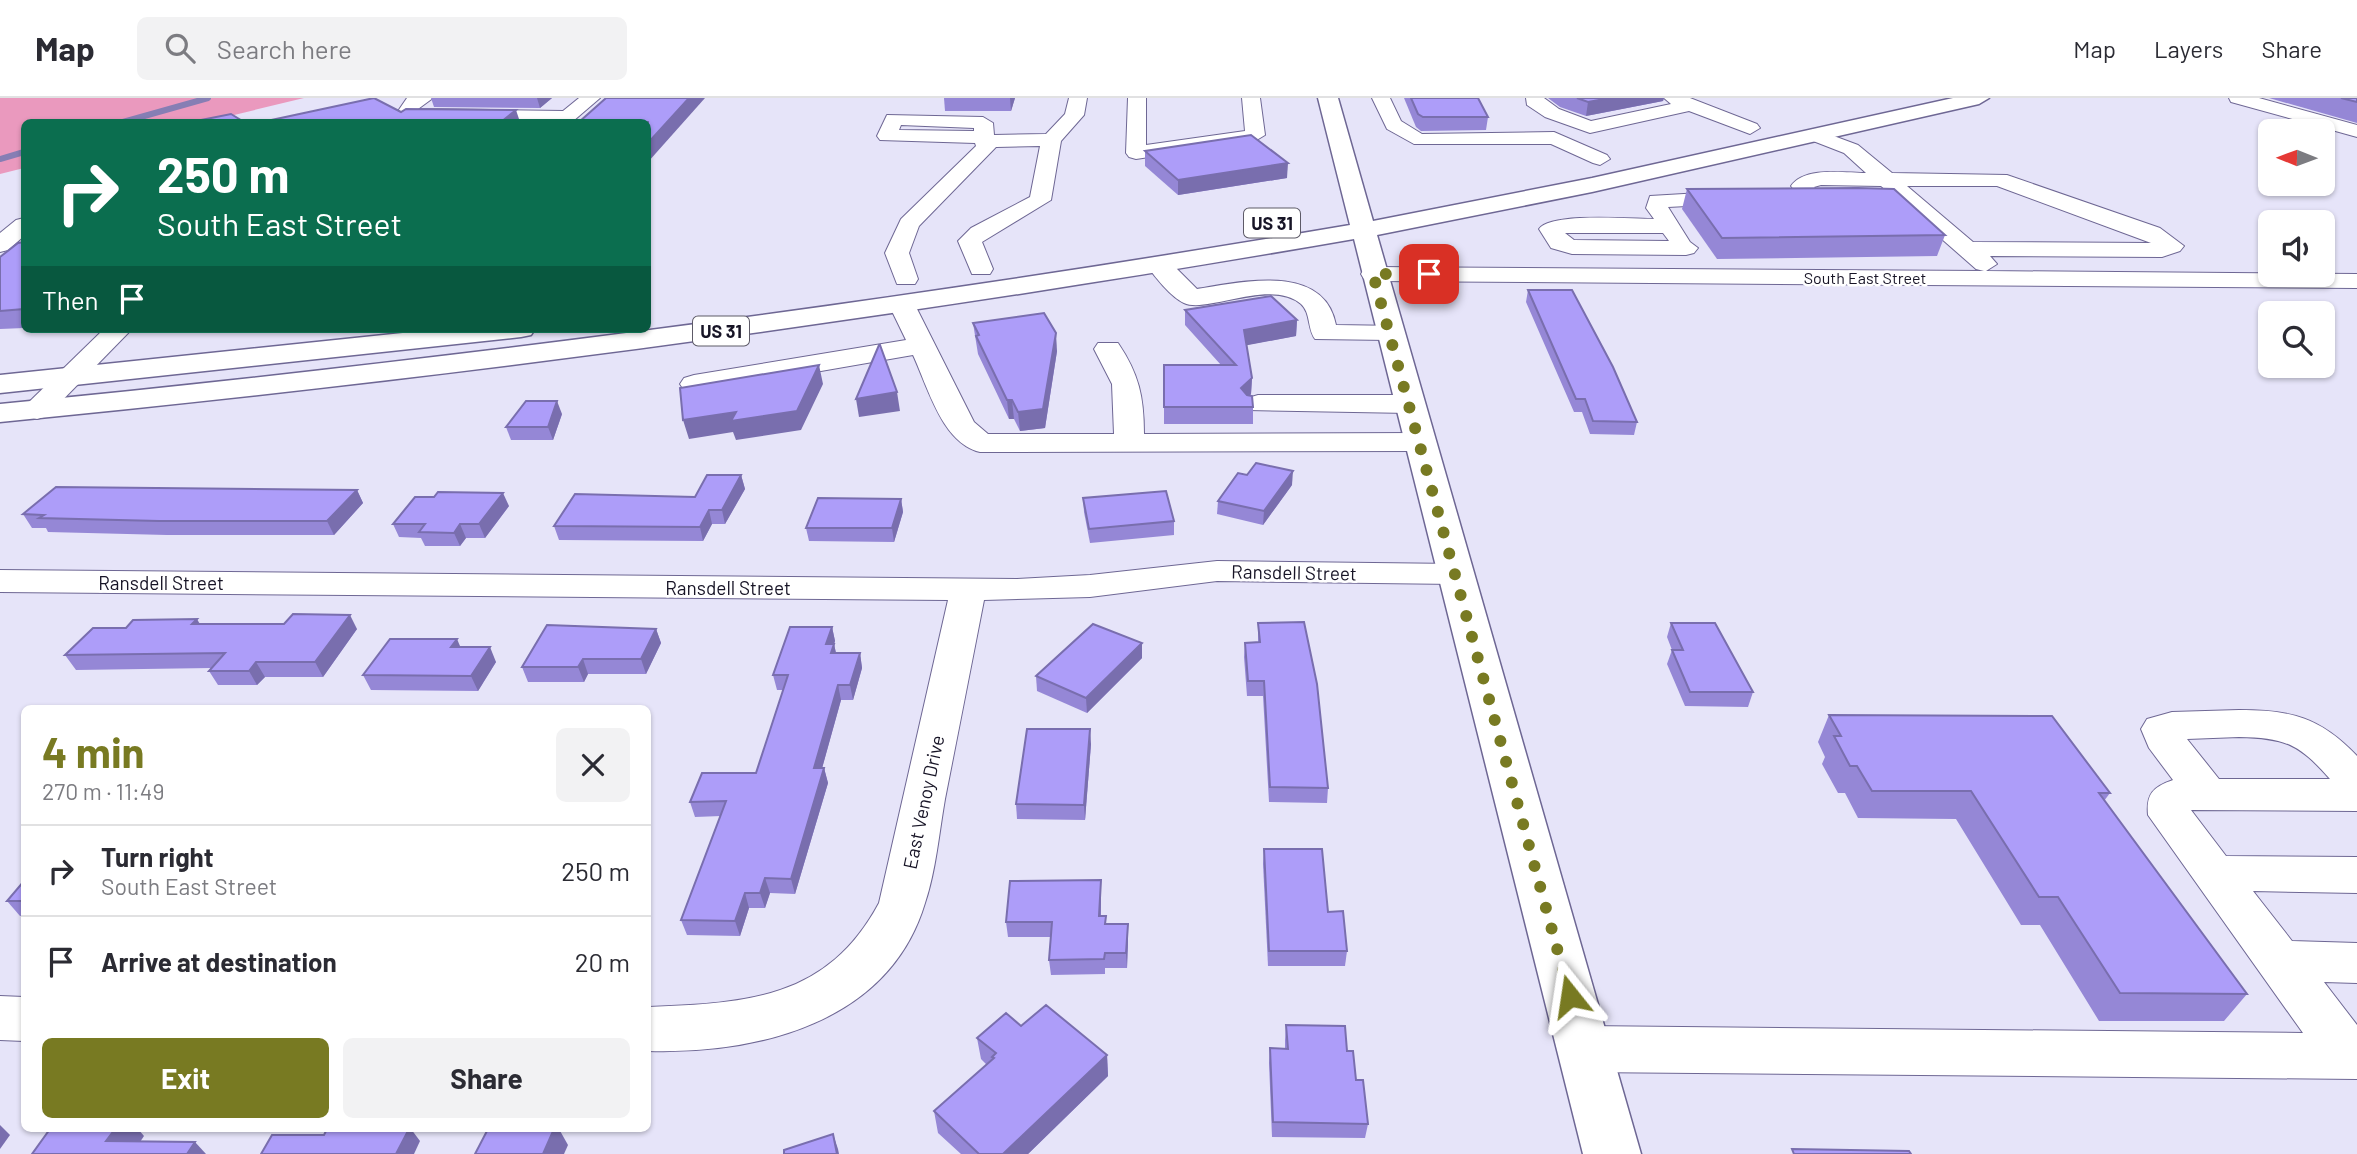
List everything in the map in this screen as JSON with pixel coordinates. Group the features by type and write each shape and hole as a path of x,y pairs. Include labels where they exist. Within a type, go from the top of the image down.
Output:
{"main road":[{"path":"1328,98 1373,274 1612,1154"},
{"path":"1648,149 1891,98"},
{"name":"US 31","path":"651,332 904,292 1158,264 1359,220 1815,135 1979,98"},
{"path":"1559,167 1624,154"},
{"name":"US 31","path":"1222,231 1359,220 1423,195"},
{"path":"957,272 1008,265"},
{"name":"US 31","path":"904,292 934,275"},
{"name":"US 31","path":"879,282 904,292"},
{"name":"US 31","path":"0,413 37,410 83,384 487,333"},
{"name":"US 31","path":"0,384 370,376 643,333"}],"street":[{"path":"424,98 408,106 406,114 538,119"},
{"path":"565,119 591,98"},
{"path":"981,269 970,241 979,233 1040,200 1051,140 1074,115 1078,98"},
{"path":"1137,98 1136,153 1255,135 1251,98"},
{"path":"1381,98 1390,123 1402,135 1421,140 1554,138 1600,159"},
{"path":"1535,98 1534,101 1552,113 1590,127 1682,101 1750,128"},
{"path":"2238,98 2357,131"},
{"path":"1051,140 984,133 986,147 909,224 901,237 897,253 904,292 923,345 961,426 981,443 1129,444 1415,423"},
{"path":"1815,135 1851,149 1888,178 2001,278"},
{"path":"1813,199 1802,187 1805,183 1820,179 1989,179 2008,182 2152,233 2172,246 2162,250 1969,249"},
{"path":"1707,276 1656,204 1662,199 1760,198"},
{"path":"1786,199 1911,198"},
{"path":"0,214 21,213"},
{"path":"1670,226 1560,226 1551,229 1559,243 1572,247 1686,248"},
{"path":"0,246 21,228"},
{"path":"2162,250 2204,280"},
{"path":"1158,264 1191,297 1272,287 1293,290 1307,296 1318,310 1324,332 1389,332"},
{"name":"South East Street","path":"1373,274 2357,281"},
{"path":"83,384 116,333"},
{"path":"83,384 140,333"},
{"path":"694,384 923,345"},
{"path":"1108,349 1125,374 1130,388 1129,444"},
{"path":"1258,404 1415,423"},
{"name":"Ransdell Street","path":"0,581 968,589 1090,586 1217,572 1456,574"},
{"name":"East Venoy Drive","path":"651,1029 696,1031 749,1024 784,1014 832,992 877,950 901,904 968,589"},
{"path":"2207,794 2162,738 2161,729 2172,726 2282,725 2301,730 2318,742 2357,782"},
{"path":"2353,1056 2170,815 2168,800 2180,794 2357,795"},
{"path":"2214,873 2357,875"},
{"path":"2279,961 2357,962"},
{"path":"0,1018 21,1019"},
{"path":"1584,1049 2353,1056"}],"shaded area":[{"path":"0,98 304,98 217,119 21,119 21,169 0,174"}],"building":[{"path":"374,98 401,112 406,109 516,110 505,119 276,119"},
{"path":"606,98 689,98 651,140 651,119 582,119"},
{"path":"1411,98 1478,98 1488,117 1423,117 1418,114"},
{"path":"1577,98 1610,98 1588,102"},
{"path":"2341,98 2357,98 2357,102"},
{"path":"231,114 239,119 206,119"},
{"path":"1251,135 1288,163 1178,180 1145,151"},
{"path":"1687,189 1894,189 1945,235 1722,238"},
{"path":"21,242 21,309 0,311 0,257"},
{"path":"1528,290 1572,290 1613,367 1637,422 1593,421 1585,399 1576,399"},
{"path":"1271,296 1297,320 1244,330 1252,378 1241,388 1247,395 1252,396 1253,407 1164,407 1164,365 1236,365 1185,310"},
{"path":"1044,313 1056,333 1043,409 1018,412 1012,400 1007,400 976,336 979,335 973,323"},
{"path":"879,345 897,392 856,399"},
{"path":"819,365 797,411 731,421 736,412 683,420 680,388"},
{"path":"526,401 557,401 548,427 506,427"},
{"path":"1256,463 1293,471 1264,511 1218,501 1238,473 1247,475"},
{"path":"707,475 741,475 722,510 709,510 700,527 554,526 575,494 695,497"},
{"path":"56,487 357,490 327,521 159,521 39,518 44,515 23,514"},
{"path":"1166,491 1174,521 1089,529 1083,498"},
{"path":"438,492 503,493 479,524 460,524 454,533 419,532 425,524 393,524 415,497 434,497"},
{"path":"818,498 901,499 892,528 806,528"},
{"path":"293,614 350,615 315,662 256,662 249,671 209,671 225,653 65,655 93,628 126,628 133,620 197,619 192,624 284,624"},
{"path":"1304,622 1317,684 1328,788 1270,787 1264,681 1248,681 1245,643 1260,642 1258,623"},
{"path":"1671,623 1715,623 1753,692 1690,692 1672,650 1683,650"},
{"path":"1093,624 1142,643 1086,698 1036,676"},
{"path":"547,625 656,629 641,659 583,659 578,667 522,667"},
{"path":"790,627 832,627 826,644 834,644 831,653 860,653 850,685 838,685 814,768 824,768 791,879 765,878 760,893 745,893 735,921 681,920 726,801 690,802 702,773 756,773 788,675 773,675"},
{"path":"390,639 457,639 451,647 490,647 471,676 363,675"},
{"path":"1829,715 2052,716 2110,793 2099,793 2247,994 2120,993 2058,897 2039,897 1971,791 1872,791 1857,766 1850,766 1834,736 1841,736"},
{"path":"1027,729 1090,729 1084,805 1016,804"},
{"path":"1264,849 1322,849 1328,912 1343,911 1347,951 1269,951"},
{"path":"1101,880 1099,916 1106,916 1105,924 1128,924 1126,953 1105,953 1104,959 1049,960 1052,922 1006,922 1010,881"},
{"path":"21,885 21,901 7,901"},
{"path":"1046,1005 1107,1055 1003,1154 979,1154 934,1111 994,1058 992,1057 996,1053 977,1038 1006,1013 1021,1026"},
{"path":"1286,1025 1345,1026 1347,1051 1353,1051 1356,1080 1363,1080 1368,1124 1273,1122 1270,1048 1288,1049"},
{"path":"48,1132 113,1132 106,1141 195,1142 187,1154 32,1154"},
{"path":"326,1132 407,1132 396,1154 261,1154 272,1135 324,1135"},
{"path":"486,1132 553,1132 543,1154 475,1154"},
{"path":"833,1134 837,1154 784,1154 784,1150"},
{"path":"1792,1149 1909,1151 1911,1154 1794,1154"}],"waterway":[{"path":"134,119 208,98"},
{"path":"0,159 21,153"}],"route":[{"path":"1429,274 1373,274 1570,996"}]}
